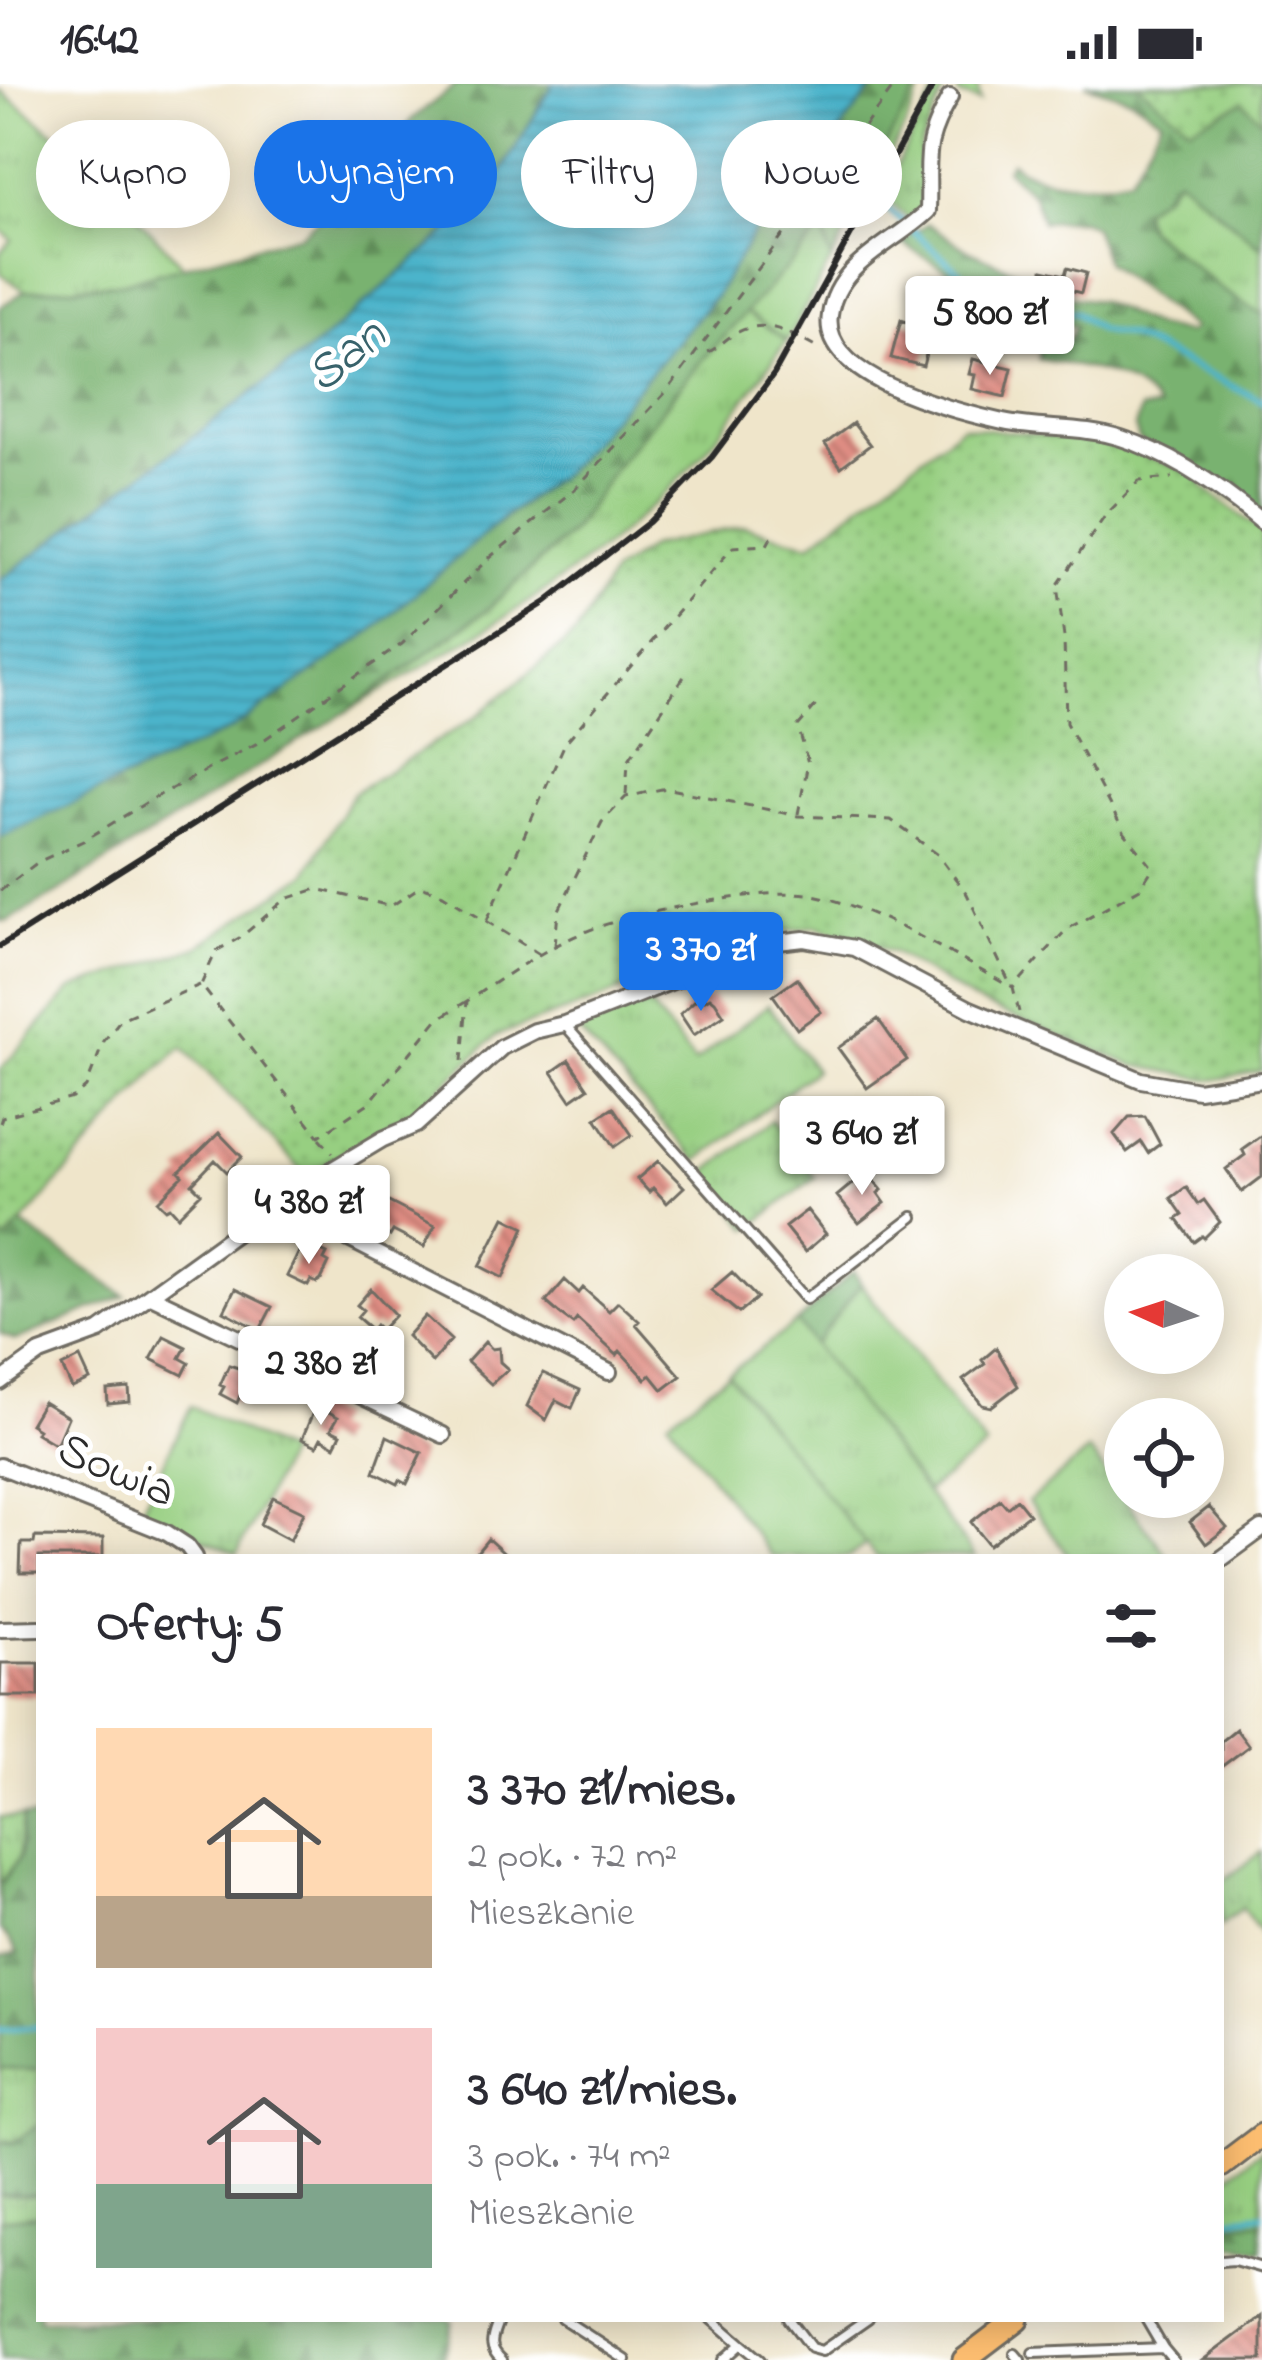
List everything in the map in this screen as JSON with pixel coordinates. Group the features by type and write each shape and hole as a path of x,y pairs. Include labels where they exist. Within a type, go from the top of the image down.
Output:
{"main road":[{"path":"1224,2164 1262,2135"},
{"path":"964,2360 1014,2322"}],"street":[{"path":"950,97 925,153 928,212 860,262 830,315 832,344 874,379 927,399 1002,422 1117,436 1198,475 1262,522"},
{"path":"0,1382 40,1353 100,1331 283,1199 416,1125 502,1047 534,1030 564,1024 747,950 804,939 854,948 941,995 1142,1081 1198,1090 1262,1080"},
{"path":"283,1199 298,1213 609,1372"},
{"path":"151,1296 442,1435"},
{"name":"Sowia","path":"0,1466 166,1533 193,1554"},
{"path":"1224,1557 1262,1529"},
{"path":"0,1629 36,1628"}],"lane":[{"path":"564,1024 806,1299 913,1217"},
{"path":"1224,2261 1262,2268"},
{"path":"499,2322 490,2342 502,2360"},
{"path":"568,2322 626,2360"},
{"path":"715,2322 760,2360"},
{"path":"791,2322 811,2348 822,2351 864,2322"},
{"path":"1148,2322 1173,2360"},
{"path":"723,2360 741,2344"},
{"path":"1033,2353 1163,2348"}],"path":[{"path":"0,891 38,862 265,739 402,644 490,557 575,489 668,390 896,84"},
{"path":"708,352 731,336 761,325 786,331 820,350 838,352"},
{"path":"1012,988 1067,929 1140,888 1153,868 1124,832 1066,723 1064,637 1057,586 1106,516 1138,481 1198,475"},
{"path":"486,922 565,743 733,548 767,545 773,534"},
{"path":"626,797 628,761 687,672"},
{"path":"798,816 808,764 798,726 817,704"},
{"path":"555,947 558,912 602,822 626,797 666,788 798,816 891,820 938,854 967,894 1012,988 1025,1031"},
{"path":"0,1123 2,1117 73,1098 86,1087 104,1041 121,1019 201,985 216,951 241,937 286,898 317,889 392,906 422,886 443,894 539,954 437,1020 370,1102 319,1136"},
{"path":"201,985 341,1163"},
{"path":"460,1087 467,1001"}],"green space":[{"path":"457,84 553,84 532,120 521,120 521,138 497,179 497,120 411,120"},
{"path":"876,84 921,84 900,120 848,120"},
{"path":"921,84 924,84 902,132 900,120"},
{"path":"940,84 977,84 980,102 959,95 957,85 946,86 921,146 923,211 909,219 902,213 902,155"},
{"path":"1085,84 1262,84 1262,248 1177,177 1166,192 1141,209 1147,229 1222,290 1262,315 1262,518 1139,440 1135,427 1141,410 1159,408 1148,396 1104,373 1039,359 1040,346 1069,339 1076,326 1004,320 976,297 969,283 899,242 928,224 968,250 1016,271 1030,284 1099,301 1153,326 1187,333 1193,329 1106,263 1093,226 1082,220 1042,222 1034,197 1006,169 1011,162 1037,176 1068,182 1130,177 1162,119 1132,99"},
{"path":"1137,84 1262,84 1262,120 1243,102 1190,127"},
{"path":"0,90 38,120 36,228 148,228 184,267 121,283 25,291 0,273 0,252 12,240 0,229"},
{"path":"1177,177 1262,248 1262,315 1222,290 1147,228 1141,209"},
{"path":"308,228 452,228 321,342 0,580 0,307 25,291 121,283 301,234"},
{"path":"757,228 823,228 696,367 618,463 572,531 485,611 349,710 53,895 0,921 0,837 232,729 567,470 716,295"},
{"path":"849,228 831,261 823,229"},
{"path":"823,229 831,261 787,341 746,312"},
{"path":"746,312 787,341 711,444 661,497 534,598 349,710 485,611 572,532 618,463"},
{"path":"962,426 1112,444 1198,475 1203,488 1262,531 1262,1071 1213,1080 1133,1065 977,1003 893,952 816,926 756,935 598,1000 497,1035 412,1114 306,1175 183,1047 155,1072 7,1240 0,1240 0,1070 72,989 198,947 306,874 353,793 476,717 576,634 613,573 652,546 745,526 810,544"},
{"path":"644,998 695,1062 768,1005 815,1070 697,1161 576,1028"},
{"path":"771,1121 815,1177 749,1229 704,1174"},
{"path":"0,1209 125,1296 15,1340 0,1333"},
{"path":"854,1271 861,1284 814,1345 797,1322"},
{"path":"861,1284 986,1447 926,1492 814,1345"},
{"path":"797,1322 973,1554 874,1554 728,1374"},
{"path":"728,1374 866,1544 853,1554 770,1554 668,1420"},
{"path":"191,1406 287,1453 237,1554 140,1512"},
{"path":"1089,1451 1104,1471 1104,1518 1139,1518 1166,1554 1068,1554 1028,1502"},
{"path":"0,1817 23,1817 19,1858 0,1885"},
{"path":"23,1817 36,1818 34,2070 0,2068 0,1957 18,1953 0,1929 0,1886 19,1858"},
{"path":"1262,1852 1262,1934 1242,1908 1224,1923 1224,1880"},
{"path":"36,2067 36,2126 15,2142 0,2141 0,2068"},
{"path":"36,2126 36,2195 0,2195 0,2142 15,2142"},
{"path":"1262,2149 1262,2221 1224,2225 1224,2179"},
{"path":"0,2195 36,2195 36,2215 0,2219"},
{"path":"36,2215 36,2322 453,2322 443,2360 0,2360 0,2219"},
{"path":"1262,2221 1262,2250 1224,2244 1224,2225"}],"water":[{"name":"San","path":"553,84 876,84 848,120 721,120 721,228 757,228 716,295 567,470 503,518 372,631 232,729 0,837 0,580 321,342 452,228 497,228 497,179 521,138 521,228 697,228 697,120 532,120"}],"building":[{"path":"1067,268 1086,273 1081,293 1040,283 1043,270 1065,275"},
{"path":"957,305 975,311 969,334 951,328"},
{"path":"901,320 932,331 923,366 891,358"},
{"path":"973,359 1012,368 1005,397 972,389"},
{"path":"853,423 870,445 841,467 825,444"},
{"path":"797,978 821,1012 797,1029 773,995"},
{"path":"701,995 715,1001 724,1015 694,1035 680,1014"},
{"path":"878,1019 907,1060 867,1088 838,1048"},
{"path":"569,1060 588,1088 571,1100 552,1072"},
{"path":"613,1107 632,1135 615,1147 596,1118"},
{"path":"1145,1116 1160,1144 1148,1153 1141,1142 1127,1152 1114,1134 1129,1117"},
{"path":"831,1122 843,1137 834,1148 821,1152 818,1147 810,1153 800,1141"},
{"path":"219,1133 242,1157 227,1172 215,1160 192,1184 201,1193 178,1216 170,1207 166,1209 158,1201 183,1176 179,1172"},
{"path":"1262,1135 1262,1177 1242,1192 1226,1169"},
{"path":"658,1161 684,1187 667,1203 637,1179"},
{"path":"860,1177 864,1182 871,1177 885,1203 859,1223 837,1196"},
{"path":"1186,1187 1198,1204 1204,1200 1220,1222 1194,1242 1177,1219 1183,1215 1171,1198"},
{"path":"383,1199 435,1226 424,1247 393,1231 390,1236 371,1223"},
{"path":"807,1210 826,1234 805,1252 785,1227"},
{"path":"505,1217 525,1227 503,1278 480,1266"},
{"path":"312,1247 327,1254 324,1260 329,1263 321,1280 311,1280 308,1286 287,1276 300,1250 309,1254"},
{"path":"732,1272 757,1298 739,1313 711,1290"},
{"path":"565,1280 579,1293 583,1288 609,1311 618,1302 639,1321 636,1324 681,1376 663,1390 651,1375 646,1379 620,1351 617,1355 577,1319 573,1324 561,1315 546,1302"},
{"path":"235,1289 272,1307 260,1330 224,1311"},
{"path":"371,1289 395,1315 381,1330 376,1325 372,1330 357,1317 363,1310 357,1305"},
{"path":"425,1316 451,1340 432,1362 407,1336"},
{"path":"164,1336 186,1347 180,1358 189,1363 183,1375 151,1359"},
{"path":"485,1342 492,1349 499,1348 500,1362 508,1369 491,1384 467,1362"},
{"path":"996,1348 1018,1386 991,1407 982,1405 963,1380 985,1364 982,1360"},
{"path":"80,1358 90,1380 72,1388 62,1367"},
{"path":"229,1365 251,1372 247,1381 253,1384 237,1403 220,1394"},
{"path":"543,1373 580,1390 572,1408 556,1400 546,1420 527,1406"},
{"path":"129,1388 130,1402 108,1404 107,1390"},
{"path":"43,1402 68,1417 56,1445 30,1424"},
{"path":"316,1405 338,1417 331,1429 341,1434 335,1446 321,1438 317,1446 302,1439"},
{"path":"387,1436 422,1453 407,1484 374,1472"},
{"path":"273,1497 304,1512 290,1540 260,1524"},
{"path":"1000,1499 1007,1507 1017,1499 1029,1514 989,1545 971,1522"},
{"path":"1218,1518 1227,1528 1206,1544 1190,1522"},
{"path":"35,1537 103,1538 103,1554 36,1554 36,1573 20,1573 21,1543 34,1543"},
{"path":"488,1539 505,1554 476,1554"},
{"path":"1,1663 36,1663 36,1696 0,1696"},
{"path":"1236,1729 1249,1746 1224,1765 1224,1739"},
{"path":"1262,2316 1262,2360 1203,2360"}],"waterway":[{"path":"902,222 1010,316 1075,312 1099,330 1129,336 1262,401"},
{"path":"0,2030 36,2027"},
{"path":"1224,2220 1262,2214"}],"railway":[{"path":"0,946 546,602 649,522 712,457 774,374 934,84"}]}
